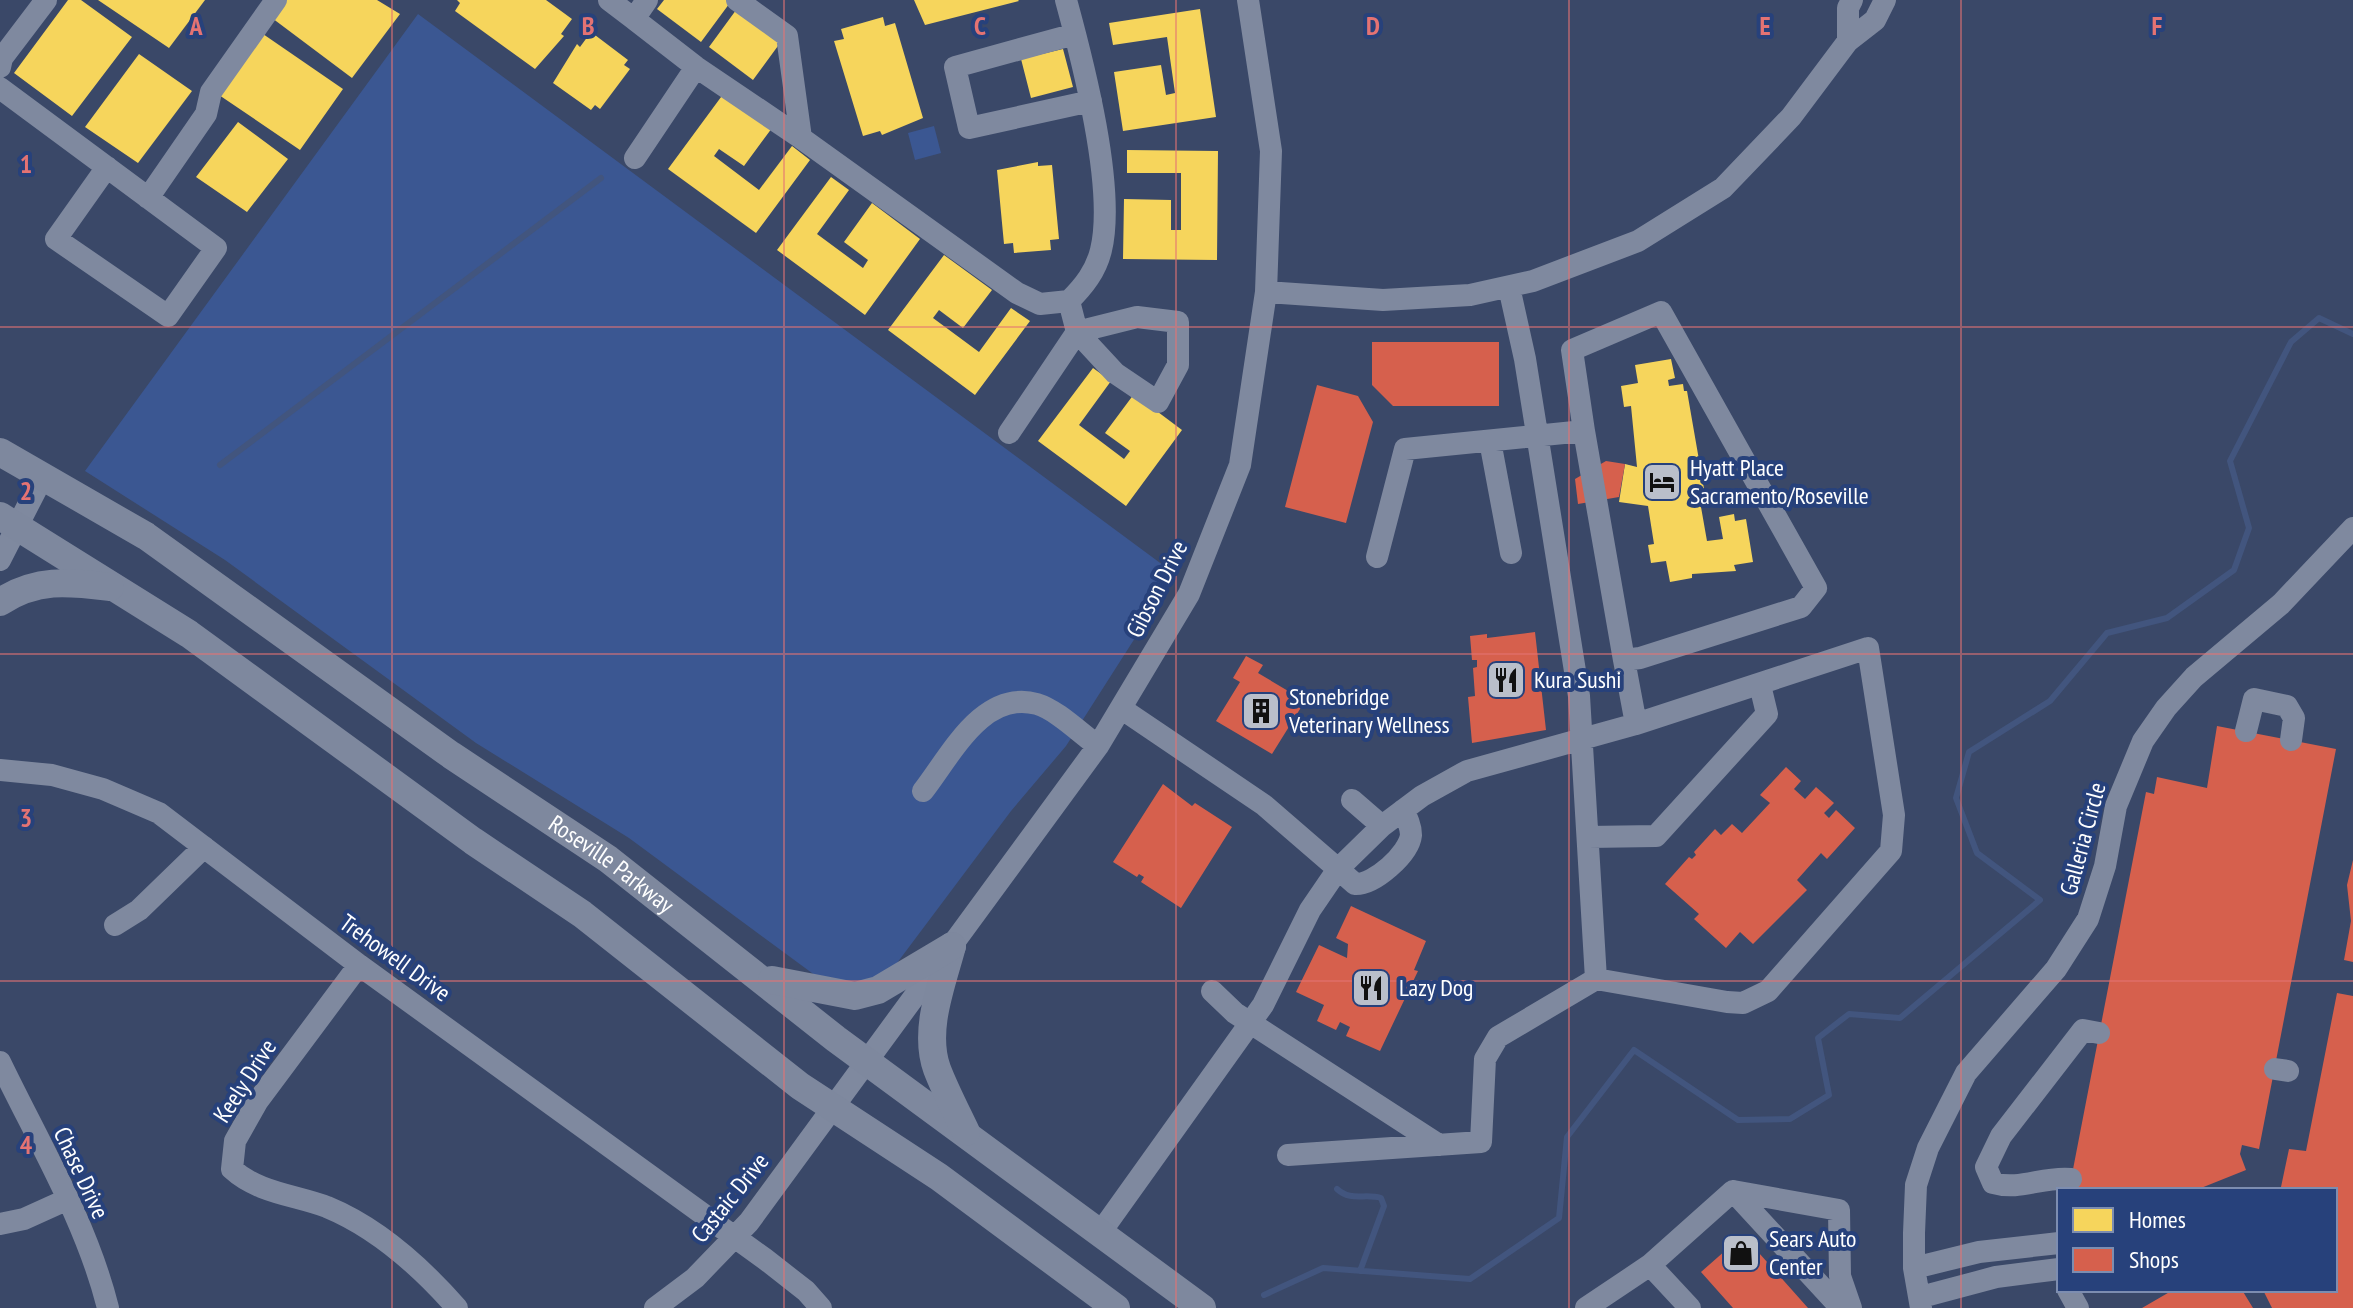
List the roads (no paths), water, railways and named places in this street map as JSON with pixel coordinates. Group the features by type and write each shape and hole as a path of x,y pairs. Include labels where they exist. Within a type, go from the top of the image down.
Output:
{"main road":[{"name":"Roseville Parkway","path":"0,452 146,536 451,755 608,859 868,1062 1202,1308"},
{"path":"9,521 189,634 473,841 582,914 833,1109 939,1177 1116,1308"},
{"path":"0,602 31,585 54,581 113,587"},
{"path":"763,978 839,996 855,996 878,990 952,946"},
{"path":"952,946 932,1024 933,1051 936,1067 967,1134"}],"street":[{"path":"1,60 46,0"},
{"path":"148,198 206,114 211,92 276,0"},
{"path":"609,0 696,67 1017,293 1040,304 1069,301 1089,280 1102,248 1104,199 1091,101 1066,0"},
{"path":"634,19 647,0"},
{"path":"737,0 787,36 801,138"},
{"name":"Gibson Drive","path":"833,1109 1122,709 1189,594 1240,465 1266,292 1271,151 1248,0"},
{"path":"1848,41 1848,8 1852,0"},
{"path":"1266,292 1394,300 1470,295 1509,287 1638,241 1723,188 1791,117 1848,41 1875,20 1885,0"},
{"path":"1075,34 955,67 969,128 1091,101"},
{"path":"635,158 696,67"},
{"path":"0,88 107,167 148,198 216,248 168,316 56,239 107,167"},
{"path":"1509,287 1570,633 1583,739 1596,979"},
{"path":"1009,433 1077,332 1137,317 1178,322 1178,365 1158,402 1115,373 1077,332 1069,301"},
{"path":"1624,660 1640,658 1801,607 1816,588 1661,312 1572,350 1584,431 1624,660 1636,724"},
{"path":"1377,557 1405,449 1584,431"},
{"path":"1490,441 1511,553"},
{"path":"0,560 9,521 43,476"},
{"name":"Galleria Circle","path":"1921,1303 1915,1258 1916,1185 1928,1148 1966,1073 2056,969 2088,919 2105,866 2116,806 2143,741 2166,708 2194,677 2281,604 2353,528"},
{"path":"1100,1233 1263,1005 1310,910 1338,869 1403,810 1467,771 1636,724 1868,648 1894,815 1891,851 1768,991 1743,1003 1596,979 1498,1037 1485,1059 1481,1142 1288,1155"},
{"path":"1588,837 1656,836 1767,714 1760,685"},
{"path":"2246,731 2254,699 2265,701 2291,710 2294,718 2291,740"},
{"path":"923,791 980,717 1009,700 1039,705 1098,746"},
{"path":"1122,709 1264,805 1355,884 1377,878 1407,848 1410,824 1403,810"},
{"name":"Trehowell Drive","path":"0,770 52,775 103,789 159,813 359,965 737,1238 806,1291 821,1308"},
{"path":"1352,800 1382,826"},
{"path":"115,925 139,910 204,847"},
{"name":"Keely Drive","path":"359,965 257,1102 235,1141 232,1169 249,1184 330,1208 380,1237 426,1272 457,1308"},
{"path":"1212,991 1251,1023 1439,1145"},
{"path":"2071,1179 2053,1177 2010,1188 1993,1183 1986,1167 2001,1136 2083,1030 2099,1033"},
{"name":"Chase Drive","path":"0,1062 101,1279 108,1308"},
{"name":"Castaic Drive","path":"655,1308 695,1278 737,1238 833,1109"},
{"path":"1588,1308 1650,1265 1733,1191"},
{"path":"1733,1191 1841,1308"},
{"path":"1733,1191 1839,1210 1840,1276 1851,1308"},
{"path":"0,1224 24,1219 66,1200"},
{"path":"1915,1258 1938,1261 2057,1243"},
{"path":"1938,1261 1952,1298"},
{"path":"1650,1265 1690,1308"},
{"path":"1921,1303 1952,1298 1996,1277 2057,1269"}],"waterway":[{"path":"220,465 601,178"},
{"path":"1264,1295 1323,1268 1470,1279 1559,1218 1567,1137 1634,1050 1738,1120 1790,1119 1829,1095 1818,1038 1849,1014 1900,1018 2040,900 1977,853 1956,798 1969,752 2050,701 2107,633 2167,618 2234,570 2249,528 2230,461 2291,342 2319,318 2353,334"},
{"path":"1337,1189 1348,1195 1381,1198 1384,1206 1360,1271"}],"place":[{"name":"Hyatt Place Sacramento/Roseville","path":"1662,482"},
{"name":"Kura Sushi","path":"1506,680"},
{"name":"Stonebridge Veterinary Wellness","path":"1261,711"},
{"name":"Lazy Dog","path":"1371,988"},
{"name":"Sears Auto Center","path":"1741,1253"}]}
